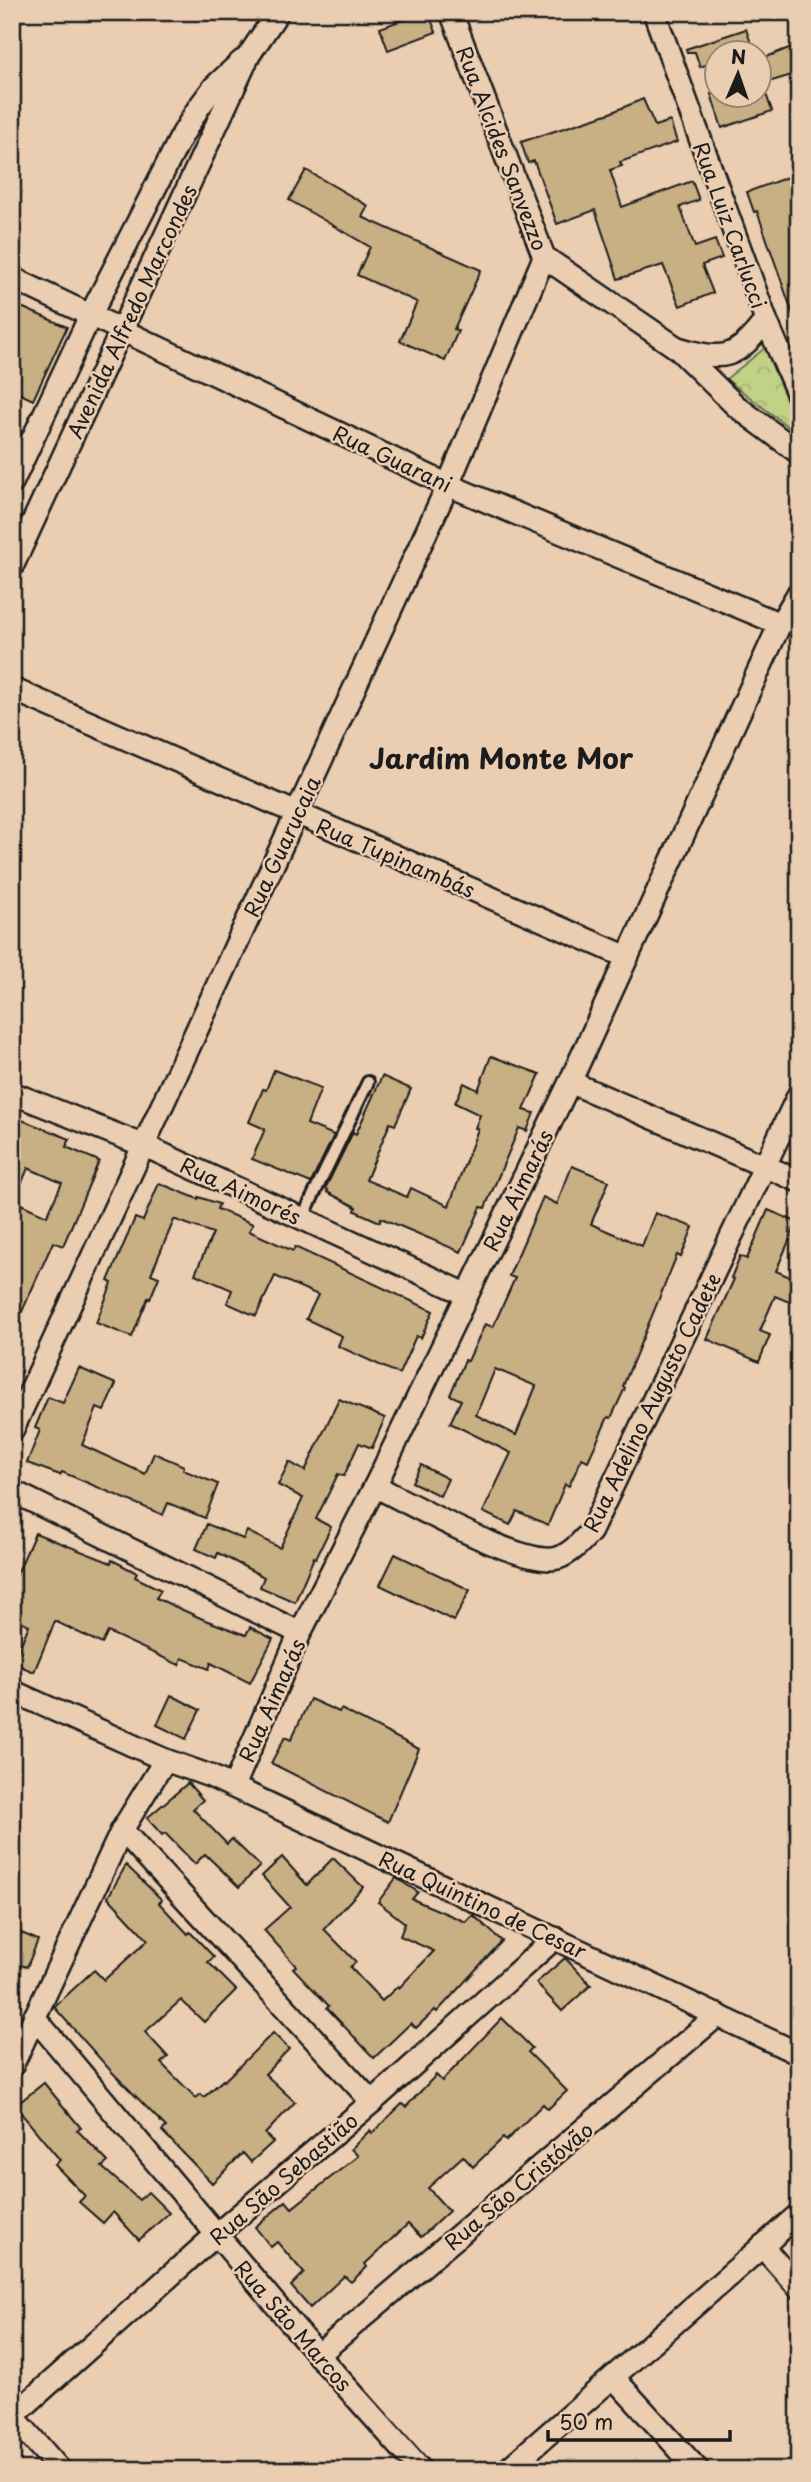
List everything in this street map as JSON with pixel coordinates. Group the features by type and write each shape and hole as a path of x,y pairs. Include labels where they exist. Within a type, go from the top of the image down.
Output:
{"street":[{"name":"Avenida Alfredo Marcondes","path":"12,567 249,55 278,12"},
{"name":"Rua Alcides Sanvezzo","path":"451,12 544,257 677,348 736,406 799,453"},
{"name":"Rua Luiz Carlucci","path":"654,12 766,320 799,397"},
{"name":"Avenida Alfredo Marcondes","path":"12,483 90,316 181,137 215,87 249,55"},
{"name":"Rua Guarucaia","path":"12,1431 449,485 544,257"},
{"name":"Rua Guarani","path":"12,278 449,485 780,624"},
{"path":"677,348 705,356 736,352 747,344 766,320"},
{"name":"Rua Aimarás","path":"234,1786 300,1633 375,1486 570,1082 780,624 799,592"},
{"name":"Rua Tupinambás","path":"12,689 627,957"},
{"path":"570,1082 799,1181"},
{"name":"Rua Aimorés","path":"12,1093 145,1146 466,1294"},
{"name":"Rua Adelino Augusto Cadete","path":"375,1486 506,1550 534,1558 558,1558 579,1546 591,1531 799,1094"},
{"path":"12,1491 300,1633"},
{"name":"Rua Quintino de Cesar","path":"12,1691 165,1760 234,1786 799,2054"},
{"path":"12,2066 122,1830 165,1760"},
{"path":"122,1830 372,2102"},
{"name":"Rua São Sebastião","path":"13,2416 216,2234 372,2102 555,1938"},
{"name":"Rua São Cristóvão","path":"318,2356 718,2015"},
{"name":"Rua São Marcos","path":"34,2017 318,2356 421,2470"},
{"path":"508,2470 799,2214"},
{"path":"762,2246 799,2288"},
{"path":"613,2377 698,2470"},
{"path":"13,2416 60,2470"}],"lane":[{"path":"302,1219 368,1082"}],"green space":[{"path":"765,348 799,430 799,438 726,379"}],"building":[{"path":"428,12 436,32 388,50 380,28"},
{"path":"746,29 749,38 719,38"},
{"path":"702,44 702,66 700,67 695,52 687,52 686,49"},
{"path":"799,44 799,65 794,67 795,74 772,81 772,55"},
{"path":"643,99 655,126 670,121 677,142 620,162 622,166 610,170 622,207 692,181 699,200 680,207 695,247 715,240 722,258 702,265 713,293 680,306 663,265 618,279 595,210 557,224 534,161 528,163 521,142 610,113"},
{"path":"716,108 771,108 772,111 722,128"},
{"path":"306,170 368,206 362,217 481,270 454,329 458,331 445,361 400,341 417,302 357,275 370,247 289,200"},
{"path":"799,173 799,323 796,323 757,211 754,212 747,192"},
{"path":"12,303 67,327 33,400 12,390"},
{"path":"491,1056 540,1074 524,1110 534,1113 527,1131 519,1128 485,1208 481,1207 461,1252 381,1218 380,1222 355,1211 356,1207 327,1192 325,1189 353,1132 356,1134 382,1076 411,1089 395,1125 390,1123 366,1180 407,1197 411,1188 449,1206 478,1129 475,1128 480,1115 455,1103 464,1083 478,1090"},
{"path":"274,1070 321,1088 307,1124 334,1135 311,1183 252,1159 265,1129 249,1122"},
{"path":"12,1116 70,1139 66,1147 99,1161 63,1246 53,1242 12,1334","holes":["28,1168 62,1183 47,1216 14,1201"]},
{"path":"572,1166 609,1181 591,1224 642,1246 655,1213 693,1227 681,1257 677,1255 623,1386 625,1388 588,1461 582,1458 569,1486 565,1484 548,1525 517,1511 510,1525 483,1512 511,1453 450,1423 461,1400 450,1395 485,1324 493,1327 515,1278 509,1276 543,1197 557,1204","holes":["495,1369 536,1386 516,1435 476,1415"]},
{"path":"159,1183 198,1199 199,1197 219,1204 217,1209 253,1224 249,1231 293,1251 295,1247 433,1311 421,1338 416,1336 399,1374 338,1346 342,1336 306,1319 318,1295 275,1276 256,1316 227,1303 232,1290 195,1274 213,1233 176,1220 151,1274 159,1277 132,1337 96,1323 112,1283 108,1281 135,1218 143,1221"},
{"path":"768,1210 797,1222 776,1271 799,1281 799,1293 794,1304 775,1296 760,1331 770,1335 759,1362 707,1339 734,1279 731,1278 740,1256 747,1259"},
{"path":"79,1368 116,1384 104,1411 97,1408 82,1445 145,1474 154,1453 184,1466 183,1470 218,1484 205,1518 168,1503 163,1515 62,1472 60,1475 27,1463 40,1430 35,1428 48,1397 63,1403"},
{"path":"339,1399 385,1418 372,1448 359,1443 344,1476 338,1474 316,1519 331,1527 316,1558 314,1557 295,1602 260,1587 264,1577 218,1553 216,1558 196,1549 207,1524 243,1539 247,1531 280,1548 303,1498 278,1485 289,1462 305,1471"},
{"path":"421,1465 448,1479 440,1496 412,1482"},
{"path":"35,1533 111,1563 112,1560 137,1573 135,1577 161,1590 156,1598 205,1620 246,1635 250,1627 273,1639 250,1683 211,1663 209,1669 182,1658 179,1665 108,1632 102,1644 55,1621 34,1672 13,1663 29,1625 12,1617 12,1585"},
{"path":"395,1554 470,1590 454,1621 380,1585"},
{"path":"171,1695 200,1710 186,1739 157,1725"},
{"path":"310,1699 339,1712 341,1709 419,1749 388,1822 271,1763 285,1737 291,1740"},
{"path":"188,1783 203,1800 193,1809 227,1844 232,1839 260,1866 239,1887 205,1854 195,1864 147,1818"},
{"path":"282,1857 307,1885 333,1858 363,1887 324,1929 356,1962 350,1967 382,2001 398,1986 399,1988 434,1951 400,1936 405,1923 378,1902 396,1878 418,1892 412,1899 466,1922 473,1915 502,1941 437,2012 435,2010 416,2028 411,2023 374,2058 327,2008 329,2006 293,1968 296,1966 264,1930 290,1907 262,1876"},
{"path":"126,1865 162,1900 159,1903 188,1934 190,1932 214,1957 208,1962 236,1990 204,2022 181,2000 145,2032 168,2057 161,2063 196,2098 201,2094 204,2097 224,2081 273,2033 289,2049 265,2074 295,2102 265,2134 273,2142 251,2162 243,2153 212,2183 162,2131 166,2127 54,2007 94,1970 104,1980 148,1940 108,1897"},
{"path":"12,1929 38,1940 27,1967 12,1962"},
{"path":"565,1958 591,1985 562,2011 536,1983"},
{"path":"502,2018 532,2048 528,2052 567,2091 548,2109 543,2104 506,2141 503,2138 473,2167 463,2156 428,2188 449,2211 421,2237 408,2224 365,2264 367,2267 351,2282 344,2276 310,2308 291,2286 304,2273 277,2242 271,2247 255,2227 286,2201 292,2208 358,2156 351,2149 370,2130 372,2133 402,2104 406,2107 436,2075 442,2081"},
{"path":"44,2083 81,2128 77,2130 108,2162 102,2167 139,2200 148,2192 169,2213 139,2240 113,2212 103,2223 79,2202 85,2196 55,2165 60,2160 15,2106"}],"district":[{"name":"Jardim Monte Mor","path":"501,757"}]}
